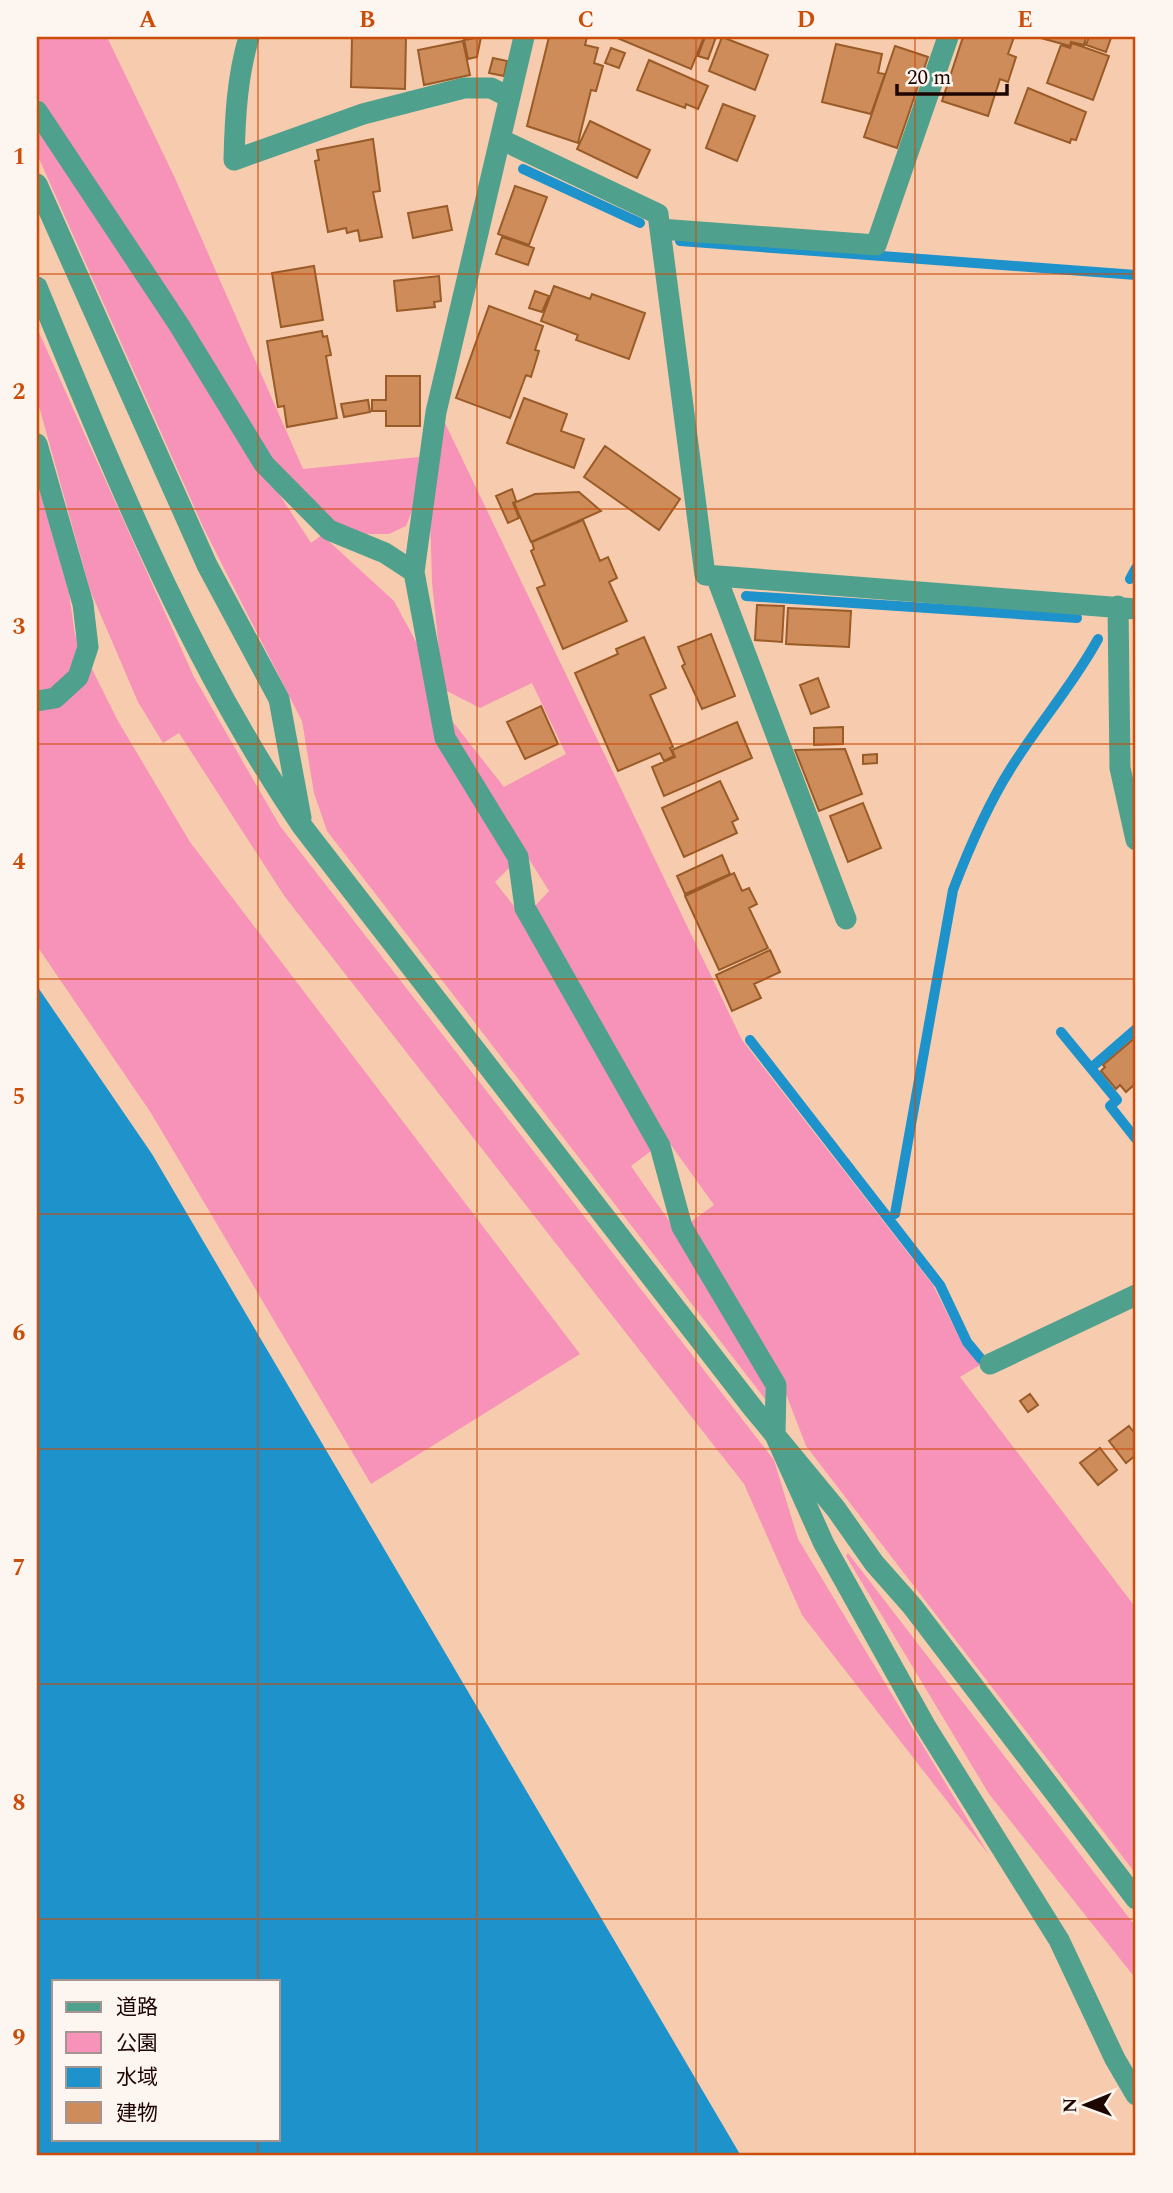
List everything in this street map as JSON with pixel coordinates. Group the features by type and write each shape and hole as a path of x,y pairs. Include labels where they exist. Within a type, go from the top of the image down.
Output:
{"street":[{"path":"249,37 242,60 235,110 234,160 363,114 464,88 491,88 509,97"},
{"path":"524,37 436,412 414,572 445,738 518,857 525,908 660,1146 682,1227 775,1385 775,1435 824,1544 926,1727 1059,1940 1115,2059 1136,2095"},
{"path":"660,229 876,245 948,37"},
{"path":"37,111 179,325 264,464 329,530 385,554 414,572"},
{"path":"500,139 658,214 705,575 1127,607 1120,768 1136,840"},
{"path":"37,184 207,565 279,699 302,827"},
{"path":"37,287 129,512 208,673 270,779 302,827 775,1435 836,1509 874,1563 912,1606 1136,1899"},
{"path":"37,444 83,604 88,647 78,677 55,698 37,701"},
{"path":"716,576 846,919"},
{"path":"990,1364 1136,1295"}],"green space":[{"path":"37,37 107,37 174,176 303,469 419,457 414,506 406,526 389,534 366,534 334,524 266,457 37,96"},
{"path":"37,122 311,543 322,535 394,601 427,662 438,742 514,863 495,882 517,910 655,1148 631,1166 676,1231 765,1385 765,1399 327,831 314,793 302,721 204,529 37,154"},
{"path":"37,328 194,677 280,826 774,1460 798,1539 989,1855 802,1615 744,1484 285,897 179,733 163,743 138,702 90,590 37,399"},
{"path":"443,419 742,1040 933,1285 962,1343 980,1365 960,1377 1136,1608 1136,1874 806,1446 781,1381 688,1224 714,1205 646,1110 533,908 549,891 452,736 449,717 504,787 566,754 532,683 480,708 443,689 432,582 430,515"},
{"path":"37,482 69,593 75,635 118,721 190,842 580,1354 371,1484 151,1113 37,946"},
{"path":"848,1553 1136,1927 1136,1979 989,1794 846,1556"}],"water":[{"path":"37,986 152,1154 741,2156 37,2156"}],"building":[{"path":"352,37 406,37 405,89 351,87"},
{"path":"481,37 477,57 468,59 464,40"},
{"path":"549,37 587,37 585,45 598,48 594,63 603,66 596,91 591,90 578,143 527,126"},
{"path":"615,37 704,37 691,69"},
{"path":"705,37 716,37 708,59 698,56"},
{"path":"722,37 768,55 755,90 709,71"},
{"path":"963,37 1014,37 1008,54 1016,57 1008,82 1000,79 988,116 942,101"},
{"path":"1037,37 1086,37 1084,45 1071,42 1070,46"},
{"path":"1089,37 1111,38 1106,52 1086,45"},
{"path":"463,41 470,75 424,85 418,50"},
{"path":"1072,43 1109,56 1093,100 1047,83 1061,45 1070,48"},
{"path":"836,44 882,54 878,73 885,74 871,114 822,102"},
{"path":"895,46 928,57 897,148 864,137"},
{"path":"611,48 625,53 619,68 605,63"},
{"path":"493,58 507,61 504,76 489,73"},
{"path":"649,60 708,86 698,109 686,104 685,108 637,90"},
{"path":"1028,88 1086,112 1076,140 1071,139 1070,143 1015,123"},
{"path":"723,104 755,116 737,161 706,148"},
{"path":"590,121 650,150 637,178 577,149"},
{"path":"373,139 380,191 373,192 382,237 360,241 358,230 347,233 346,228 328,232 315,161 319,160 317,150"},
{"path":"515,186 547,197 529,245 498,234"},
{"path":"447,206 452,230 413,238 408,213"},
{"path":"502,237 534,248 528,265 496,254"},
{"path":"314,266 323,320 281,327 272,273"},
{"path":"439,276 441,301 434,302 435,307 397,311 394,281"},
{"path":"554,286 590,299 592,294 645,313 629,359 576,340 578,335 541,321"},
{"path":"535,291 549,296 542,312 529,308"},
{"path":"489,306 543,326 535,350 539,351 531,377 526,375 510,418 456,398"},
{"path":"322,331 323,337 327,336 331,355 326,356 337,418 287,427 284,406 278,407 267,341"},
{"path":"386,376 420,376 420,426 386,426 386,411 372,411 372,400 386,400"},
{"path":"524,398 567,414 561,431 584,439 574,468 507,443"},
{"path":"368,400 370,412 344,417 341,404"},
{"path":"605,446 680,499 659,530 584,477"},
{"path":"512,489 516,501 513,503 519,518 508,523 496,496"},
{"path":"579,492 601,511 531,542 514,503 535,494"},
{"path":"583,520 600,561 608,557 617,578 609,582 627,621 563,649 537,588 545,585 531,551 534,549 532,542"},
{"path":"757,605 784,606 782,642 755,640"},
{"path":"788,608 851,611 849,647 786,644"},
{"path":"711,634 735,696 702,709 682,666 685,664 678,647"},
{"path":"644,637 666,688 650,695 673,747 670,748 674,756 664,761 660,753 618,771 575,673 618,654 616,649"},
{"path":"818,678 829,707 811,714 800,685"},
{"path":"541,706 558,744 525,759 507,722"},
{"path":"737,722 752,758 664,796 652,767 675,757 672,750"},
{"path":"843,727 843,744 814,745 814,728"},
{"path":"845,749 862,794 819,811 795,750"},
{"path":"877,754 877,763 863,764 863,755"},
{"path":"720,781 738,819 732,822 737,833 684,857 662,808"},
{"path":"863,803 881,848 848,862 830,816"},
{"path":"722,855 730,874 685,894 677,876"},
{"path":"734,873 742,891 749,888 757,904 749,908 768,948 719,970 685,896"},
{"path":"770,950 780,972 754,984 761,998 732,1011 716,975"},
{"path":"1136,1037 1136,1083 1126,1092 1120,1085 1116,1089 1101,1071 1105,1067 1103,1065"},
{"path":"1030,1394 1038,1405 1028,1412 1020,1401"},
{"path":"1129,1426 1136,1435 1136,1455 1126,1463 1109,1441"},
{"path":"1100,1448 1117,1470 1098,1485 1080,1463"}],"waterway":[{"path":"523,169 640,223"},
{"path":"680,241 1136,275"},
{"path":"1130,579 1136,568"},
{"path":"746,596 1077,618"},
{"path":"895,1214 953,890 1002,782 1098,639"},
{"path":"1091,1068 1136,1029"},
{"path":"1061,1032 1117,1100 1110,1106 1136,1139"},
{"path":"750,1040 940,1285 967,1342 981,1359"}]}
